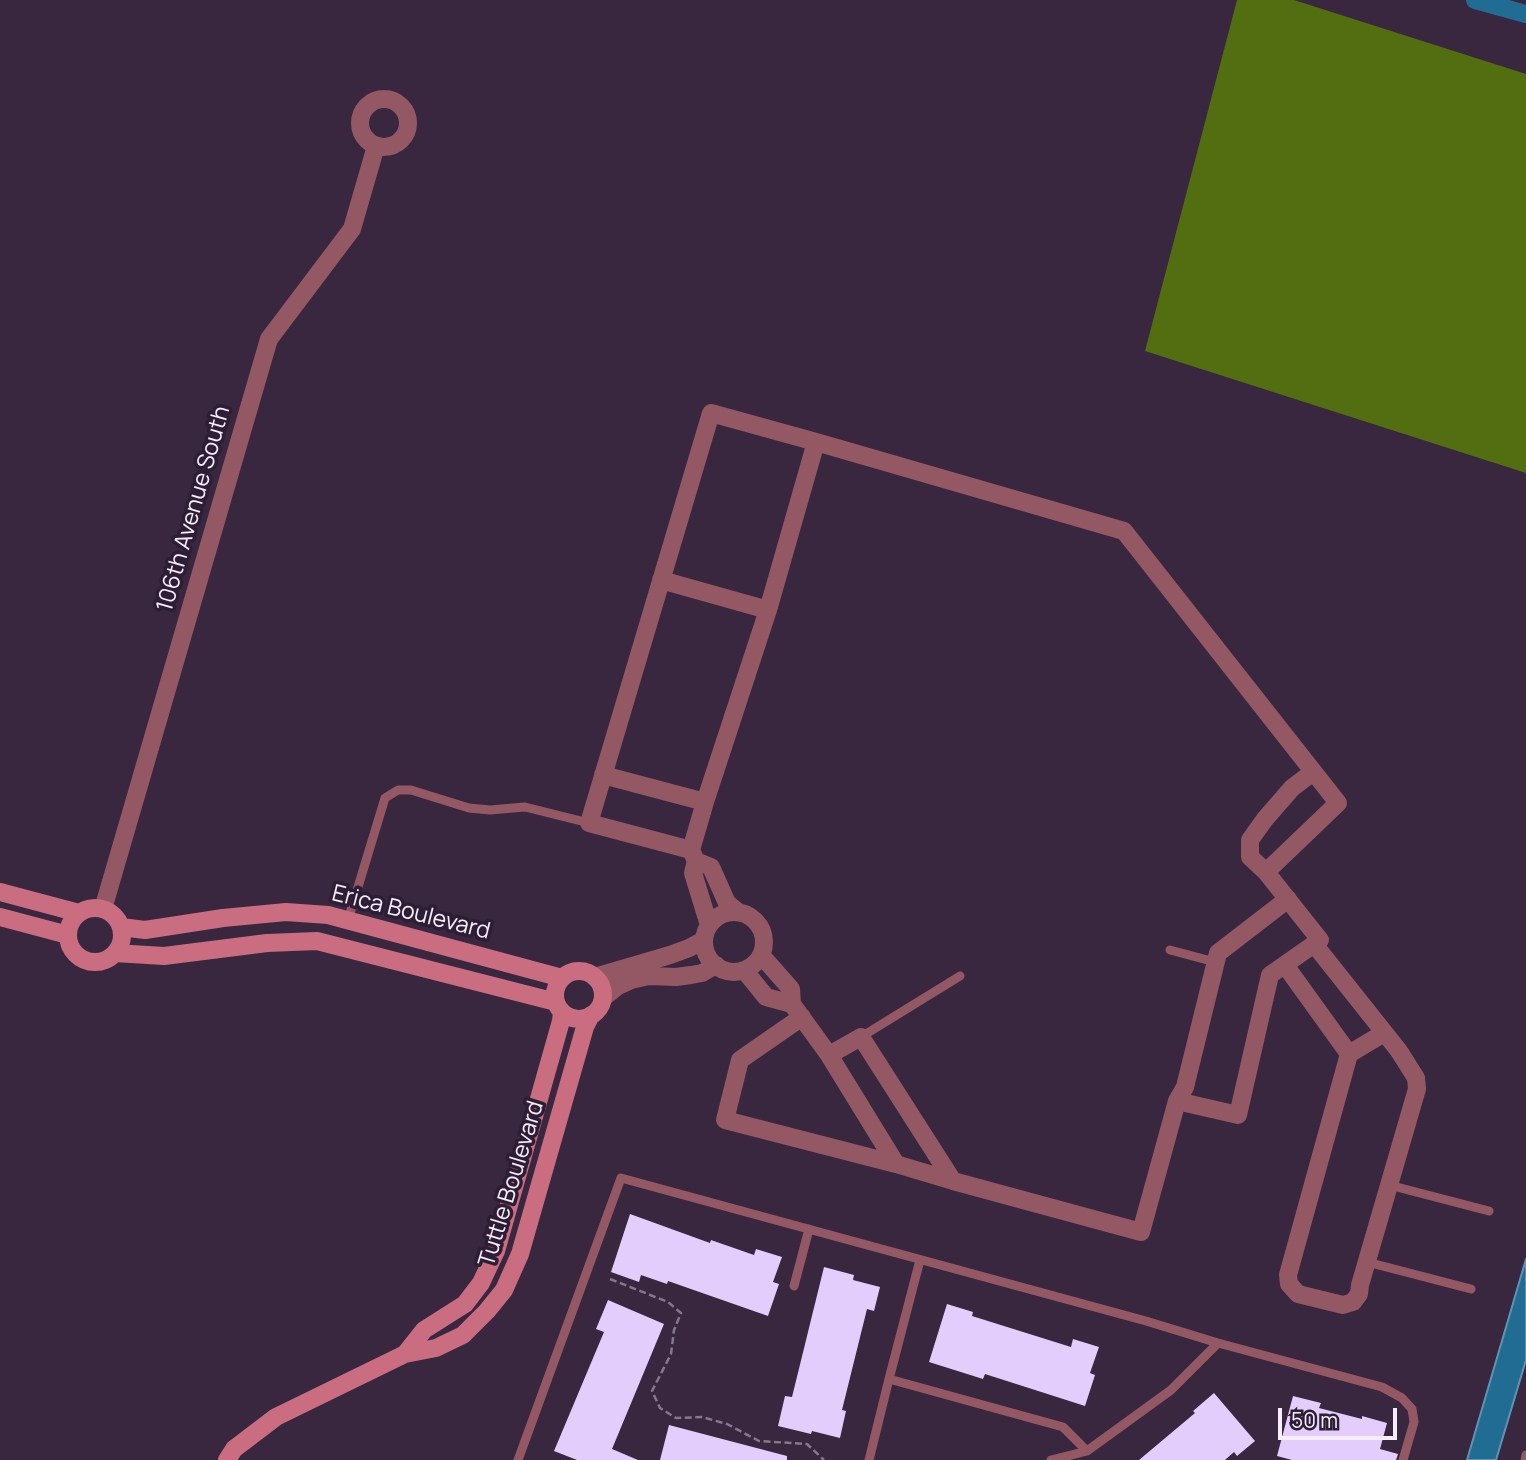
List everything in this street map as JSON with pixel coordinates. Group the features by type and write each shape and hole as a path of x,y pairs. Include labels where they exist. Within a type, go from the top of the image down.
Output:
{"street":[{"name":"106th Avenue South","path":"103,909 269,338 352,229 376,146"},
{"path":"738,912 727,903 710,867 693,856 589,823 711,413 1124,531 1338,803 1266,872"},
{"path":"595,977 689,948 707,932 719,916 728,912 747,914 755,920 764,938 764,948 753,965 734,972 724,970 709,958 705,950 707,932 693,873 693,856 705,802 768,610 816,442"},
{"path":"662,580 768,610"},
{"path":"1177,1101 1238,1115 1270,975 1320,940 1266,872 1250,857 1250,840 1265,819 1292,788 1313,772"},
{"path":"603,775 705,802"},
{"path":"0,892 79,913"},
{"path":"797,1010 740,1060 725,1120 1141,1232 1177,1101 1185,1087 1218,953 1288,899"},
{"path":"86,909 103,909 117,919 121,927 120,945 108,958 90,961 82,958 70,944 69,927 73,919 86,909"},
{"name":"Erica Boulevard","path":"121,927 145,930 286,912 328,915 562,978"},
{"path":"0,917 68,935"},
{"path":"115,953 164,956 267,943 317,941 559,1007 569,1016 576,1018 584,1018 598,1010 603,998 602,987 595,977 585,971 569,973 562,978 556,989 559,1007"},
{"path":"1314,944 1399,1051 1416,1078 1417,1089 1359,1294 1353,1301 1343,1305 1298,1294 1289,1284 1288,1275 1349,1054 1384,1033"},
{"path":"761,955 791,989 797,1010 829,1055 896,1164"},
{"path":"603,998 631,980 649,976 691,975 702,973 716,965"},
{"path":"1285,965 1349,1054"},
{"path":"744,970 766,997 797,1010"},
{"name":"Tuttle Boulevard","path":"405,1354 424,1330 466,1304 481,1283 496,1251 561,1021 559,1007"},
{"name":"Tuttle Boulevard","path":"227,1460 234,1450 276,1417 405,1354 436,1348 463,1335 487,1311 504,1290 520,1254 585,1027 591,1015"},
{"path":"829,1055 861,1037 953,1181"}],"lane":[{"path":"348,920 384,798 398,790 411,790 469,808 490,810 525,807 589,823"},
{"path":"1170,950 1215,962"},
{"path":"861,1037 960,976"},
{"path":"518,1460 621,1178 1382,1387 1402,1398 1412,1409 1414,1422 1402,1460"},
{"path":"1389,1185 1489,1212"},
{"path":"794,1286 809,1229"},
{"path":"869,1460 920,1260"},
{"path":"1367,1262 1471,1289"},
{"path":"1051,1460 1087,1451 1171,1390 1218,1343"},
{"path":"889,1379 1063,1427 1087,1451"}],"path":[{"path":"610,1279 668,1302 681,1313 674,1330 671,1354 652,1391 660,1408 676,1418 702,1417 727,1424 760,1441 807,1444 824,1460"}],"green space":[{"path":"1237,0 1294,0 1526,74 1526,473 1145,351"}],"water":[{"path":"1526,1259 1526,1360 1496,1460 1467,1460"}],"building":[{"path":"630,1214 710,1243 711,1240 754,1255 756,1249 782,1257 773,1282 779,1284 768,1316 668,1281 667,1284 641,1275 639,1282 611,1272"},
{"path":"824,1267 854,1275 853,1280 880,1287 874,1311 867,1309 842,1410 846,1411 840,1438 778,1426 785,1396 792,1397"},
{"path":"608,1300 664,1324 612,1449 638,1460 577,1460 554,1451 604,1332 596,1329"},
{"path":"947,1304 973,1312 972,1316 1071,1347 1073,1339 1099,1347 1090,1373 1095,1375 1085,1406 985,1374 983,1379 929,1362"},
{"path":"1214,1393 1255,1441 1237,1456 1234,1452 1225,1460 1139,1460 1195,1413 1193,1411"},
{"path":"1293,1396 1321,1403 1319,1408 1387,1423 1380,1449 1398,1454 1396,1460 1292,1460 1277,1456"},
{"path":"669,1425 787,1456 787,1460 660,1460"}],"waterway":[{"path":"1475,0 1526,14"}]}
